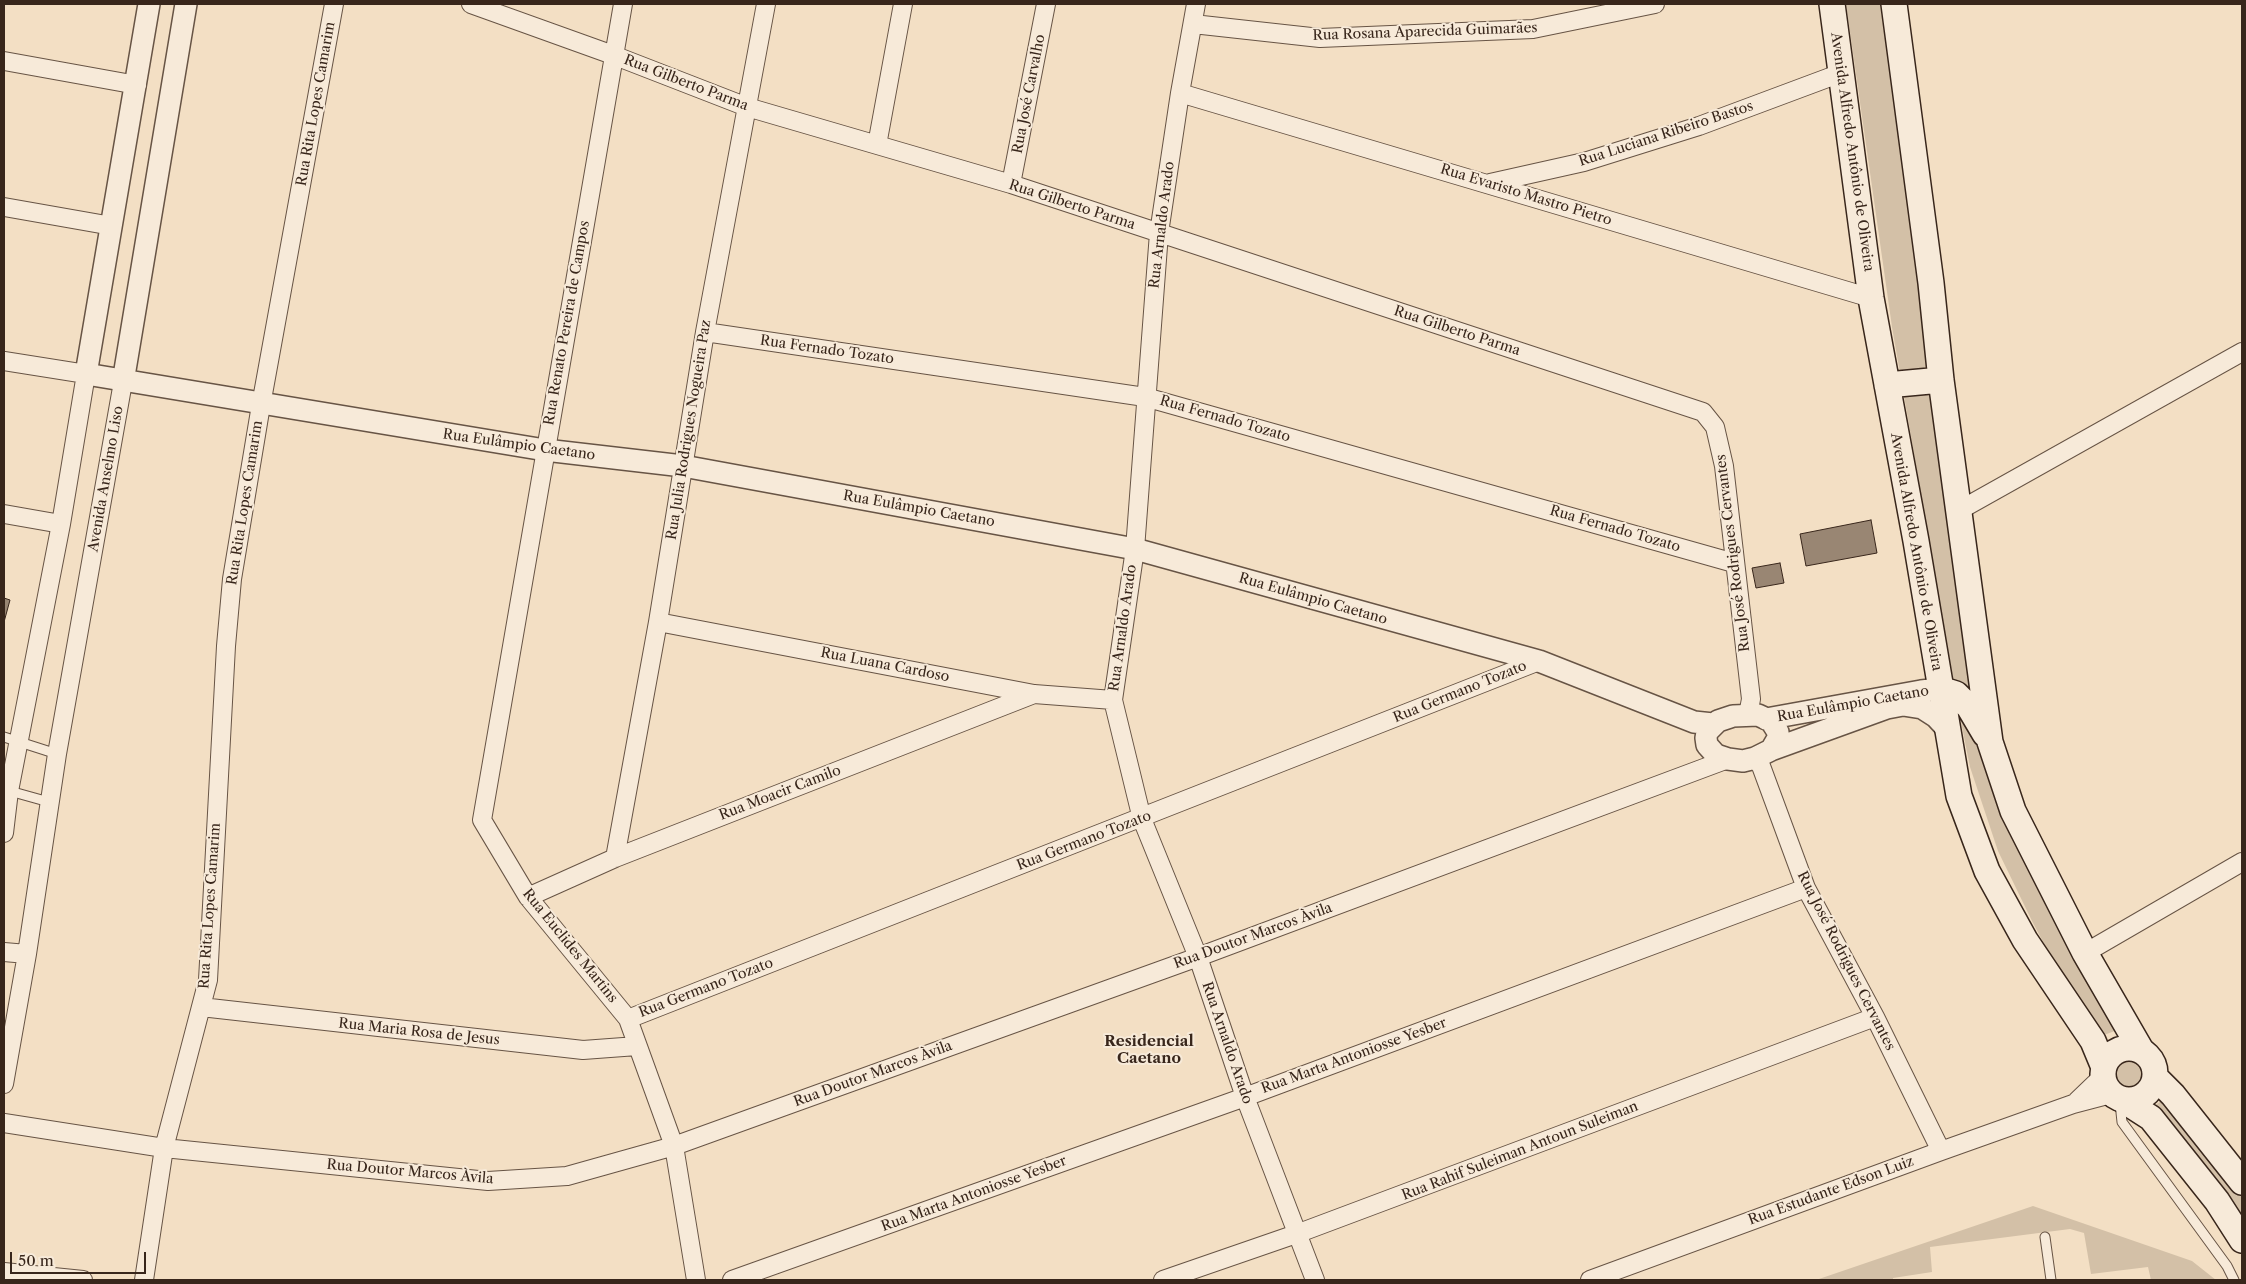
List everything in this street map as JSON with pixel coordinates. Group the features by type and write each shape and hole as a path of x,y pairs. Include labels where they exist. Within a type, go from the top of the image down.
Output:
{"main road":[{"name":"Avenida Alfredo Antônio de Oliveira","path":"1832,4 1872,298 1959,796 1987,871 2025,940 2093,1041 2112,1087"},
{"path":"1894,4 1931,283 1941,380 1990,742"},
{"path":"1887,385 1941,380"},
{"path":"1940,689 1956,694 1979,720 1990,742 2013,811 2085,953 2140,1050 2150,1058 2153,1064 2155,1077 2149,1090 2138,1099 2112,1087"},
{"path":"2112,1087 2114,1051 2123,1048 2140,1050"},
{"path":"2155,1077 2173,1096 2242,1182"},
{"path":"2112,1087 2151,1118 2217,1201 2242,1240"}],"street":[{"path":"4,833 11,740 61,524 137,85 149,4"},
{"name":"Avenida Anselmo Liso","path":"4,1084 27,954 57,754 124,382 186,4"},
{"name":"Rua Rita Lopes Camarim","path":"144,1280 164,1148 208,980 225,656 232,589 261,405 334,4"},
{"name":"Rua Gilberto Parma","path":"472,4 614,55 747,107 1011,184 1703,412"},
{"name":"Rua Renato Pereira de Campos","path":"482,820 623,4"},
{"name":"Rua Julia Rodrigues Nogueira Paz","path":"615,858 658,622 705,332 766,4"},
{"path":"877,145 903,4"},
{"name":"Rua José Carvalho","path":"1011,184 1046,4"},
{"name":"Rua Arnaldo Arado","path":"1196,4 1180,93 1159,233 1145,397 1135,549 1113,700 1142,818 1198,957 1245,1097 1299,1233 1315,1280"},
{"name":"Rua Rosana Aparecida Guimarães","path":"1193,24 1320,38 1475,32 1533,29 1655,4"},
{"path":"4,60 137,85"},
{"name":"Rua Luciana Ribeiro Bastos","path":"1487,183 1603,156 1698,126 1841,73"},
{"name":"Rua Evaristo Mastro Pietro","path":"1180,93 1872,298"},
{"path":"4,207 112,226"},
{"name":"Rua Fernado Tozato","path":"705,332 1145,397 1734,563"},
{"path":"1960,510 2242,352"},
{"path":"4,361 86,374"},
{"name":"Rua Eulâmpio Caetano","path":"86,374 261,405 545,450 683,466 1135,549 1539,661 1705,726"},
{"name":"Rua José Rodrigues Cervantes","path":"1703,412 1715,427 1724,466 1734,563 1756,712"},
{"path":"4,514 61,524"},
{"name":"Rua Luana Cardoso","path":"658,622 1034,694 1113,700"},
{"name":"Rua Germano Tozato","path":"628,1019 1539,661"},
{"name":"Rua Eulâmpio Caetano","path":"1756,712 1940,689"},
{"name":"Rua Moacir Camilo","path":"528,897 615,858 1034,694"},
{"path":"1762,757 1778,738 1778,732 1775,726 1756,712 1726,718 1705,726 1707,745 1717,760 1743,760 1762,757 1903,705 1922,708 1936,717 1948,730"},
{"name":"Rua José Rodrigues Cervantes","path":"1762,757 1806,888 1875,1017 1941,1151"},
{"name":"Rua Doutor Marcos Àvila","path":"4,1123 164,1148 488,1181 567,1176 674,1146 1198,957 1717,760"},
{"name":"Rua Euclides Martins","path":"482,820 528,897 628,1019 674,1146 696,1280"},
{"path":"2085,953 2242,862"},
{"name":"Rua Marta Antoniosse Yesber","path":"732,1280 1245,1097 1806,888"},
{"path":"4,952 27,954"},
{"name":"Rua Maria Rosa de Jesus","path":"201,1007 583,1050 637,1046"},
{"name":"Rua Rahif Suleiman Antoun Suleiman","path":"1162,1280 1299,1233 1875,1017"},
{"name":"Rua Estudante Edson Luiz","path":"1590,1280 2073,1104 2112,1087"},
{"path":"4,1272 83,1280"}],"lane":[{"path":"11,740 57,754"},
{"path":"7,790 49,802"},
{"path":"2112,1087 2122,1122 2227,1266 2234,1280"},
{"path":"2045,1237 2051,1280"}],"shaded area":[{"path":"1846,4 1880,4 1980,686 1964,689 1954,684 1892,327"},
{"path":"1957,702 2120,1029 2104,1035 2059,972 2032,921 1998,851 1970,767"},
{"path":"2133,1053 2141,1056 2147,1062 2150,1074 2147,1086 2141,1092 2125,1095 2117,1092 2111,1086 2108,1070 2111,1062 2117,1056"},
{"path":"2165,1098 2242,1197 2242,1215 2154,1106"},
{"path":"2033,1206 2192,1261 2216,1280 2151,1280 2148,1267 2091,1274 2084,1233 2070,1229 1930,1247 1932,1272 1893,1278 1893,1280 1816,1280"}],"building":[{"path":"1871,520 1877,553 1806,566 1800,534"},
{"path":"1780,563 1784,583 1756,588 1752,568"},
{"path":"4,598 10,600 4,622"}],"district":[{"name":"Residencial Caetano","path":"1149,1050"}]}
